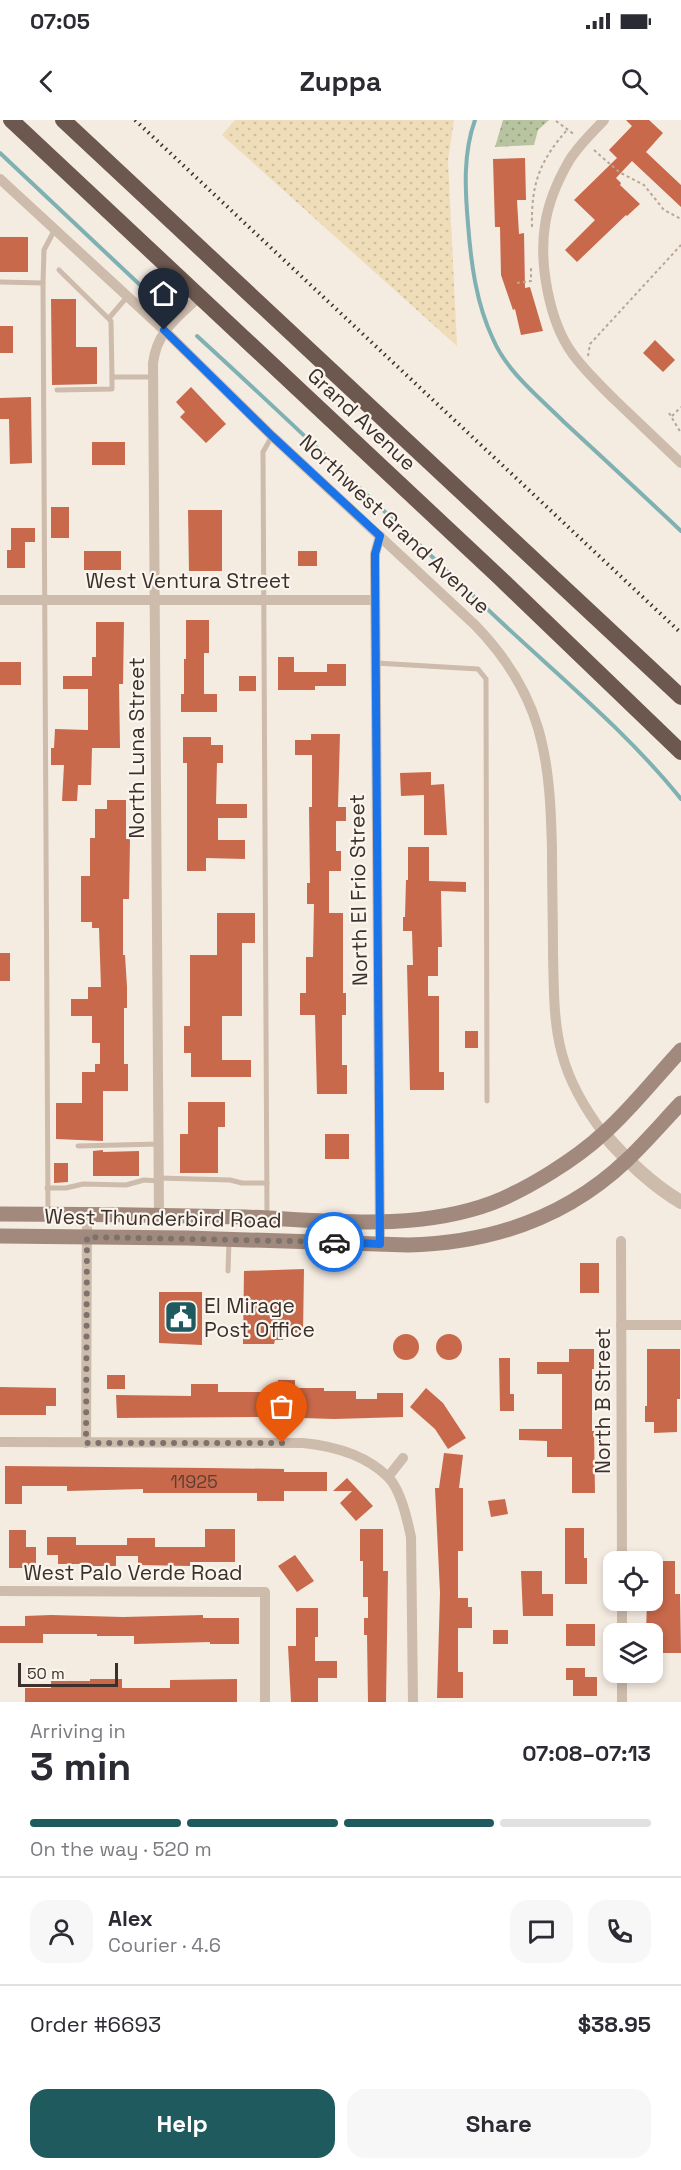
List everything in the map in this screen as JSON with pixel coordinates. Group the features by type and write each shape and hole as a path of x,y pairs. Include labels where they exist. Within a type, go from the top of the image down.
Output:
{"highway":[{"name":"Grand Avenue","path":"11,120 490,569 681,752"},
{"name":"Grand Avenue","path":"63,120 681,697"}],"main road":[{"name":"West Thunderbird Road","path":"0,1214 159,1215 380,1222 403,1222 443,1216 494,1202 552,1171 604,1134 681,1050"},
{"name":"West Thunderbird Road","path":"0,1236 440,1244 494,1236 536,1220 588,1192 627,1160 681,1103"}],"street":[{"path":"604,120 578,147 562,174 545,224 543,247 548,290 562,336 571,352 681,463"},
{"name":"Northwest Grand Avenue","path":"0,179 164,330 272,436 475,625 497,648 516,677 533,712 545,753 550,788 554,999 558,1036 562,1055 575,1090 604,1134"},
{"name":"North Luna Street","path":"159,1215 153,377 155,348 164,330 199,297"},
{"name":"North El Frio Street","path":"380,536 375,554 380,1244"},
{"name":"West Ventura Street","path":"0,600 375,600"},
{"path":"604,1134 627,1160 658,1187 681,1202"},
{"path":"86,1443 87,1215"},
{"name":"North B Street","path":"621,1241 622,1551"},
{"path":"621,1325 681,1324"},
{"path":"0,1443 303,1443 329,1446 352,1453 388,1477 406,1513 411,1537 413,1702"},
{"path":"388,1477 403,1458"},
{"name":"West Palo Verde Road","path":"0,1591 265,1592 265,1702"},
{"path":"622,1683 622,1702"}],"lane":[{"path":"48,1214 43,283 44,250 55,230"},
{"path":"57,390 112,389 111,321 59,270"},
{"path":"0,282 43,283"},
{"path":"109,318 127,297"},
{"path":"112,377 153,377"},
{"path":"267,1218 263,452 272,436"},
{"path":"376,663 478,669 486,679 487,1101"},
{"path":"78,1146 159,1144"},
{"path":"47,1188 66,1188 83,1184 126,1185 159,1179 267,1183"},
{"path":"228,1271 229,1239"}],"path":[{"path":"556,121 619,171 644,185 664,210 681,219"},
{"path":"583,366 589,354 590,344 681,245"},
{"path":"681,406 670,415 681,433"}],"sand":[{"path":"235,120 454,120 448,160 457,346 222,135"}],"green space":[{"path":"503,120 549,120 538,130 534,145 495,147"}],"building":[{"path":"626,120 649,120 663,133 646,152 681,185 681,207 632,161 616,178 621,183 620,185 640,204 577,262 565,250 595,220 574,200 617,158 609,150 632,126"},
{"path":"525,158 526,200 517,200 519,234 524,233 525,288 530,287 543,331 521,335 515,309 513,310 501,275 500,227 495,227 493,159"},
{"path":"0,237 28,237 28,272 0,272"},
{"path":"51,299 76,299 76,347 97,347 97,384 52,385"},
{"path":"0,326 13,326 13,353 0,353"},
{"path":"655,340 675,360 663,372 643,353"},
{"path":"191,387 226,424 206,443 180,417 185,412 176,402"},
{"path":"31,397 32,463 10,464 9,419 0,419 0,398"},
{"path":"92,442 125,442 125,465 92,465"},
{"path":"51,507 69,507 69,538 51,538"},
{"path":"188,510 222,510 222,571 189,571"},
{"path":"11,528 35,528 35,542 25,542 25,568 7,568 7,550 11,550"},
{"path":"84,551 121,551 121,570 84,570"},
{"path":"298,551 317,551 317,566 298,566"},
{"path":"186,620 209,620 209,653 204,653 204,694 217,694 217,712 181,712 181,694 184,694 184,659 186,659"},
{"path":"96,622 124,622 123,684 119,684 120,748 92,748 91,785 78,785 77,801 62,801 64,765 51,765 51,748 54,748 55,729 88,730 88,689 63,689 63,676 92,676 92,657 96,657"},
{"path":"278,657 294,657 294,672 327,672 327,664 346,664 346,686 315,686 315,690 278,690"},
{"path":"0,662 21,662 21,685 0,685"},
{"path":"239,676 256,676 256,691 239,691"},
{"path":"311,734 340,734 338,807 346,807 346,821 336,821 336,851 341,851 341,871 329,871 329,913 343,913 343,993 346,993 346,1015 342,1015 342,1065 347,1065 347,1094 317,1094 315,1015 300,1015 300,993 306,993 306,957 313,957 314,904 307,904 307,883 310,883 309,807 312,807 312,755 295,755 295,740 311,740"},
{"path":"183,737 211,737 211,745 223,745 223,763 217,763 216,804 247,804 247,818 218,818 218,840 245,840 245,859 206,858 206,871 187,871 187,763 183,763"},
{"path":"431,772 431,785 444,784 447,835 424,835 424,795 401,796 400,773"},
{"path":"107,800 126,800 126,839 130,839 129,899 123,899 123,955 125,955 127,987 127,1008 124,1008 124,1064 128,1064 128,1091 103,1091 103,1141 56,1139 56,1103 82,1103 82,1072 95,1072 95,1064 100,1064 100,1043 92,1043 92,1016 71,1016 71,999 88,999 88,987 101,987 99,928 92,928 92,922 81,922 81,876 90,876 90,838 95,838 95,809 107,809"},
{"path":"408,847 429,847 429,881 466,882 466,892 441,891 442,947 438,947 438,976 428,976 428,996 439,996 439,1072 444,1072 444,1090 410,1090 407,965 413,965 412,931 403,931 406,880 408,880"},
{"path":"217,913 255,913 255,943 242,943 242,1016 222,1016 222,1060 251,1060 251,1077 191,1077 191,1053 184,1053 184,1026 190,1026 190,955 217,955"},
{"path":"0,953 10,953 10,981 0,981"},
{"path":"465,1031 478,1031 478,1048 465,1048"},
{"path":"188,1102 225,1102 225,1127 218,1127 218,1173 180,1173 180,1134 188,1134"},
{"path":"325,1134 349,1134 349,1159 325,1159"},
{"path":"103,1150 103,1152 139,1151 139,1176 93,1176 93,1151"},
{"path":"54,1163 68,1163 68,1182 54,1183"},
{"path":"580,1263 599,1263 599,1293 580,1293"},
{"path":"304,1269 303,1333 283,1332 283,1340 275,1340 274,1344 243,1344 244,1271"},
{"name":"El Mirage Post Office","path":"159,1292 202,1292 202,1345 159,1343"},
{"path":"406,1334 415,1338 419,1347 415,1356 406,1360 397,1356 393,1347 397,1338"},
{"path":"449,1334 458,1338 462,1347 458,1356 449,1360 440,1356 436,1347 440,1338"},
{"path":"569,1349 594,1349 592,1431 594,1431 595,1493 572,1493 572,1457 547,1457 547,1441 519,1440 519,1429 562,1429 562,1374 537,1374 537,1362 569,1362"},
{"path":"647,1349 680,1349 680,1399 677,1399 677,1432 654,1433 654,1422 645,1422"},
{"path":"499,1358 510,1358 510,1394 514,1394 514,1411 500,1411"},
{"path":"107,1375 125,1375 125,1389 107,1389"},
{"path":"278,1380 295,1380 295,1388 356,1391 356,1399 377,1399 377,1393 403,1393 403,1417 117,1418 116,1395 191,1396 191,1384 218,1384 218,1392 270,1392 270,1388 278,1388"},
{"path":"0,1387 56,1388 56,1406 46,1406 46,1415 0,1415"},
{"path":"426,1388 443,1403 466,1438 448,1449 435,1429 410,1407"},
{"path":"444,1453 463,1455 459,1488 463,1488 463,1551 458,1551 458,1598 468,1598 468,1607 472,1607 472,1628 458,1628 458,1672 463,1672 463,1698 437,1698 440,1593 435,1488 439,1488"},
{"path":"5,1466 284,1469 284,1472 327,1472 327,1491 284,1491 284,1501 257,1501 257,1493 143,1493 143,1489 67,1491 67,1486 22,1486 22,1504 5,1504"},
{"path":"347,1478 373,1506 356,1521 340,1503 352,1491 333,1491"},
{"path":"505,1499 508,1514 491,1517 488,1501"},
{"path":"565,1528 584,1528 587,1584 565,1584"},
{"path":"205,1529 235,1529 235,1562 190,1562 190,1566 138,1565 138,1556 116,1556 116,1566 90,1566 90,1564 58,1564 58,1555 47,1555 47,1537 76,1537 76,1545 127,1545 127,1538 155,1538 155,1547 205,1547"},
{"path":"360,1529 383,1529 383,1571 388,1571 386,1702 368,1702 367,1635 364,1635 364,1618 368,1618 368,1597 363,1597"},
{"path":"9,1530 26,1530 26,1547 36,1547 36,1568 9,1568"},
{"path":"295,1555 314,1581 297,1592 278,1566"},
{"path":"663,1561 675,1561 675,1594 680,1594 681,1653 663,1653 663,1623 646,1623 647,1611 663,1611"},
{"path":"521,1571 542,1571 542,1594 553,1594 553,1616 523,1616"},
{"path":"296,1608 318,1608 315,1661 337,1661 337,1678 318,1678 318,1702 291,1702 288,1646 296,1646"},
{"path":"203,1615 203,1618 239,1618 239,1644 210,1644 210,1642 134,1644 134,1636 97,1636 97,1634 43,1634 43,1643 0,1643 0,1626 25,1626 25,1616 123,1617"},
{"path":"566,1624 595,1624 595,1646 566,1646"},
{"path":"493,1630 508,1630 508,1644 493,1644"},
{"path":"566,1668 585,1668 585,1677 597,1677 597,1696 573,1696 573,1680 566,1680"},
{"path":"90,1679 122,1679 122,1688 170,1688 170,1680 237,1679 237,1702 25,1702 25,1688 51,1688 51,1681 90,1681"}],"waterway":[{"path":"475,120 468,145 466,184 471,253 482,311 499,351 524,384 681,531"},
{"path":"0,153 156,300"},
{"path":"197,336 593,706 639,751 681,799"}],"railway":[{"path":"135,120 681,633"}],"way so far":[{"path":"282,1443 86,1443 87,1237 334,1242"}],"place":[{"name":"El Mirage Post Office","path":"181,1317"}],"route":[{"path":"164,330 272,436 380,536 375,564 380,1244 334,1242"}]}
